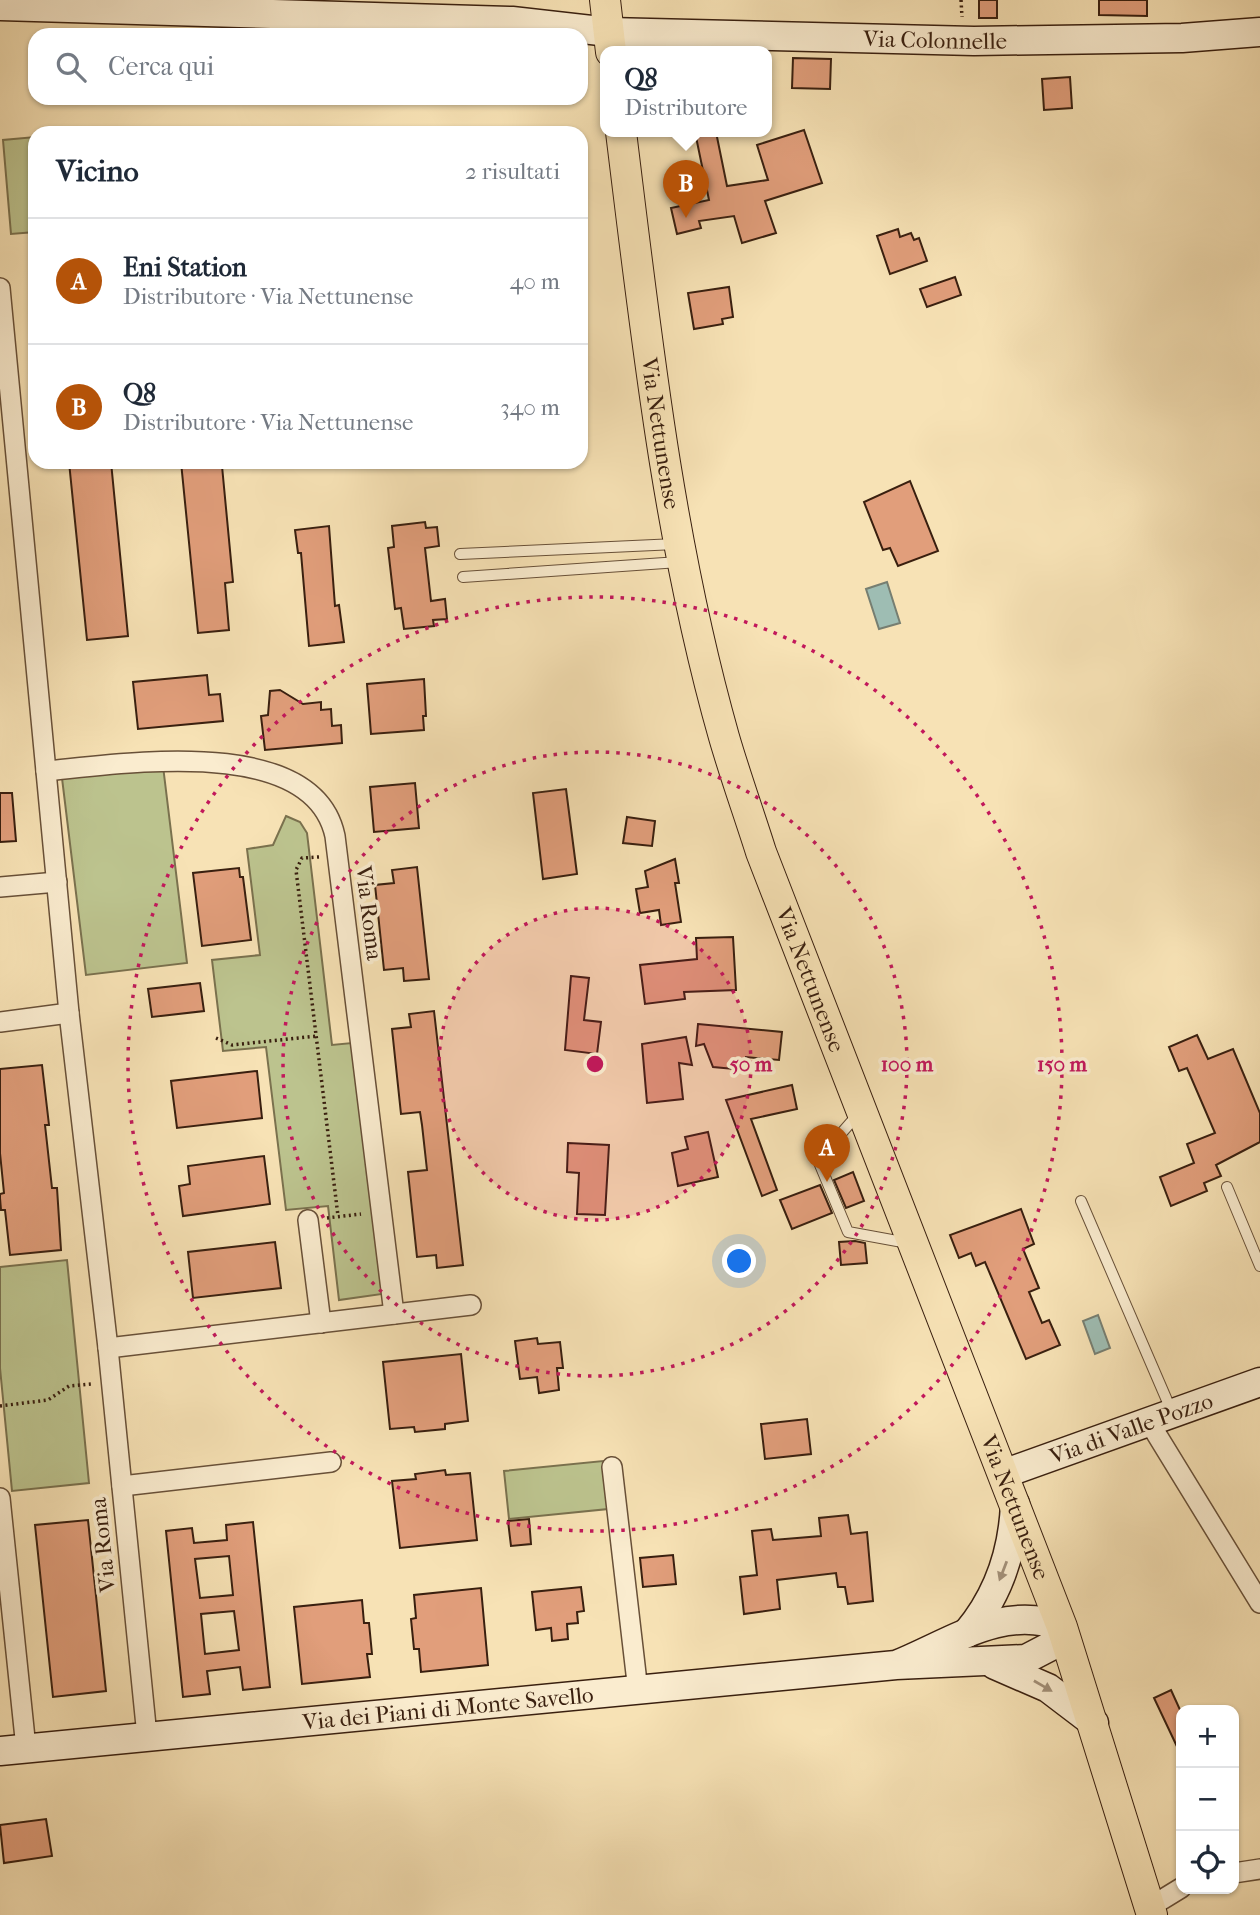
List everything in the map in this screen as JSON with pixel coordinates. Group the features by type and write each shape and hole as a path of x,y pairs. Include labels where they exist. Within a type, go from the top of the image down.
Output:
{"main road":[{"path":"604,0 610,42"},
{"name":"Via Nettunense","path":"622,137 642,300 682,553 724,738 761,852 1062,1627 1151,1911"}],"street":[{"name":"Via Colonnelle","path":"0,6 88,4 311,8 519,21 549,28"},
{"name":"Via Colonnelle","path":"588,37 610,42 974,41 1182,38 1260,32"},
{"name":"Via Roma","path":"0,288 69,1013 108,1348 147,1736"},
{"name":"Via Roma","path":"46,771 190,761 224,763 269,774 292,783 318,801 332,823 338,855 394,1314"},
{"path":"0,887 57,882"},
{"path":"0,1022 69,1013"},
{"path":"308,1220 321,1323"},
{"path":"108,1348 471,1305"},
{"name":"Via di Valle Pozzo","path":"1003,1474 1260,1382"},
{"path":"1161,1417 1260,1603"},
{"path":"122,1486 331,1462"},
{"path":"612,1467 638,1691"},
{"path":"0,1498 13,1749"},
{"path":"967,1633 979,1618 1003,1572 1012,1540 1015,1504"},
{"path":"1022,1619 1047,1621 1062,1627 1051,1646 1035,1657 986,1662 896,1665 991,1624 1022,1619"},
{"path":"986,1662 1041,1684 1094,1723"},
{"name":"Via dei Piani di Monte Savello","path":"13,1749 896,1665"},
{"path":"1239,1872 1260,1869"},
{"path":"1151,1911 1176,1892"}],"lane":[{"path":"460,554 682,553"},
{"path":"463,577 682,553"},
{"path":"861,1110 818,1160 848,1232 914,1244"},
{"path":"1227,1187 1260,1266"},
{"path":"1081,1201 1161,1417"}],"path":[{"path":"338,855 302,858 296,870 338,1216"},
{"path":"216,1038 232,1045 317,1036"},
{"path":"308,1220 382,1212"},
{"path":"0,1406 48,1400 69,1386 111,1381"}],"green space":[{"path":"28,138 28,233 11,234 3,140"},
{"path":"163,766 187,963 86,975 62,778"},
{"path":"286,816 300,822 307,833 332,1045 352,1043 382,1294 339,1300 328,1206 286,1210 266,1047 223,1051 212,960 260,955 247,849 273,845"},
{"path":"67,1260 89,1483 12,1491 0,1368 0,1267"},
{"path":"603,1461 608,1509 509,1519 504,1471"}],"water":[{"path":"887,582 900,623 879,629 866,589"},
{"path":"1098,1315 1110,1348 1095,1354 1083,1321"}],"building":[{"path":"979,0 997,0 997,18 979,18"},
{"path":"1099,0 1147,0 1147,16 1099,15"},
{"path":"793,58 831,59 830,89 792,88"},
{"path":"1070,77 1072,108 1044,110 1042,79"},
{"path":"804,130 822,183 765,201 776,233 742,243 734,216 699,221 701,228 677,234 671,208 709,200 696,137 717,137 727,186 768,180 757,145"},
{"path":"898,229 900,237 911,233 914,240 919,238 927,261 890,274 877,236"},
{"path":"955,277 961,295 927,307 920,289"},
{"path":"729,287 733,317 722,319 723,324 694,329 688,293"},
{"path":"70,469 112,469 128,636 87,640"},
{"path":"182,469 222,469 233,582 225,583 229,630 198,633"},
{"path":"910,481 938,551 898,566 890,548 883,550 864,502"},
{"path":"425,522 426,528 437,527 439,546 425,548 431,601 445,599 447,619 433,620 434,626 404,629 401,608 395,609 388,548 394,547 392,526"},
{"path":"329,526 335,606 339,605 344,642 309,646 301,553 298,553 295,530"},
{"path":"207,675 209,695 220,694 223,721 138,729 133,682"},
{"path":"424,679 424,730 371,734 367,684"},
{"path":"280,690 303,704 321,702 321,710 331,709 332,726 341,725 342,743 265,750 261,716 268,715 270,691"},
{"path":"415,783 419,828 374,832 370,787"},
{"path":"566,789 577,874 543,879 533,793"},
{"path":"0,793 12,793 16,841 0,842"},
{"path":"627,817 655,821 652,846 623,843"},
{"path":"675,859 679,883 675,883 681,922 661,925 659,910 640,913 636,889 648,887 645,871"},
{"path":"417,867 429,979 404,981 403,968 384,970 375,885 394,883 392,870"},
{"path":"239,868 240,877 243,877 251,940 202,946 193,873"},
{"path":"733,937 736,990 684,992 685,999 645,1004 640,965 697,959 696,938"},
{"path":"571,976 589,978 584,1020 601,1022 597,1054 565,1050"},
{"path":"200,983 204,1011 152,1017 148,989"},
{"path":"434,1011 463,1265 437,1268 436,1255 417,1257 408,1172 427,1170 420,1112 401,1114 392,1029 411,1027 409,1014"},
{"path":"698,1024 782,1032 779,1060 746,1057 745,1070 713,1067 704,1044 696,1046"},
{"path":"1197,1035 1208,1059 1233,1049 1260,1113 1260,1142 1216,1165 1221,1176 1204,1183 1207,1191 1171,1206 1160,1177 1194,1163 1187,1144 1215,1133 1187,1068 1179,1071 1169,1047"},
{"path":"686,1037 692,1065 679,1063 683,1099 647,1103 642,1044"},
{"path":"42,1065 49,1125 45,1125 52,1188 57,1188 61,1250 10,1255 5,1210 1,1210 0,1198 0,1194 4,1193 0,1153 0,1069"},
{"path":"257,1071 262,1118 177,1128 171,1081"},
{"path":"792,1085 797,1109 751,1119 777,1190 762,1196 726,1100"},
{"path":"708,1132 718,1177 678,1186 672,1153 688,1149 685,1137"},
{"path":"568,1143 609,1145 605,1215 577,1214 579,1173 567,1172"},
{"path":"264,1156 270,1204 183,1216 179,1186 190,1184 188,1166"},
{"path":"853,1172 864,1201 846,1208 834,1180"},
{"path":"820,1185 832,1213 792,1229 780,1200"},
{"path":"1021,1209 1034,1244 1023,1249 1039,1288 1029,1292 1042,1323 1049,1320 1060,1345 1026,1359 985,1262 976,1266 971,1253 959,1258 950,1235"},
{"path":"275,1242 281,1288 193,1298 188,1252"},
{"path":"839,1242 865,1243 867,1263 841,1265"},
{"path":"537,1338 538,1344 560,1342 563,1368 557,1368 559,1390 539,1393 537,1377 520,1379 515,1341"},
{"path":"461,1354 468,1421 445,1424 445,1429 415,1432 414,1427 390,1429 383,1362"},
{"path":"807,1419 811,1454 765,1459 761,1424"},
{"path":"445,1470 446,1475 470,1473 477,1540 400,1548 392,1481 416,1479 415,1474"},
{"path":"848,1515 851,1534 867,1532 873,1601 848,1604 845,1587 838,1587 836,1573 777,1580 780,1609 744,1614 740,1577 757,1575 752,1531 771,1529 773,1540 821,1536 819,1518"},
{"path":"529,1519 531,1544 511,1546 508,1521"},
{"path":"88,1520 106,1691 53,1697 35,1525"},
{"path":"253,1522 270,1687 243,1690 240,1667 207,1671 210,1694 183,1697 166,1531 192,1528 194,1543 227,1540 226,1525","holes":["229,1556 233,1595 200,1598 195,1559","234,1611 239,1650 205,1654 201,1614"]},
{"path":"673,1555 676,1584 643,1587 640,1558"},
{"path":"581,1587 584,1611 577,1612 578,1623 567,1624 568,1639 552,1641 551,1628 536,1630 532,1592"},
{"path":"481,1588 488,1665 421,1672 419,1649 414,1649 411,1619 416,1618 414,1595"},
{"path":"362,1600 364,1623 369,1623 372,1654 367,1654 370,1677 302,1684 294,1607"},
{"path":"1171,1690 1178,1705 1176,1744 1154,1698"},
{"path":"46,1819 52,1856 4,1863 0,1825"}],"place":[{"name":"Q8","path":"686,218"},
{"name":"Eni Station","path":"827,1182"}]}
